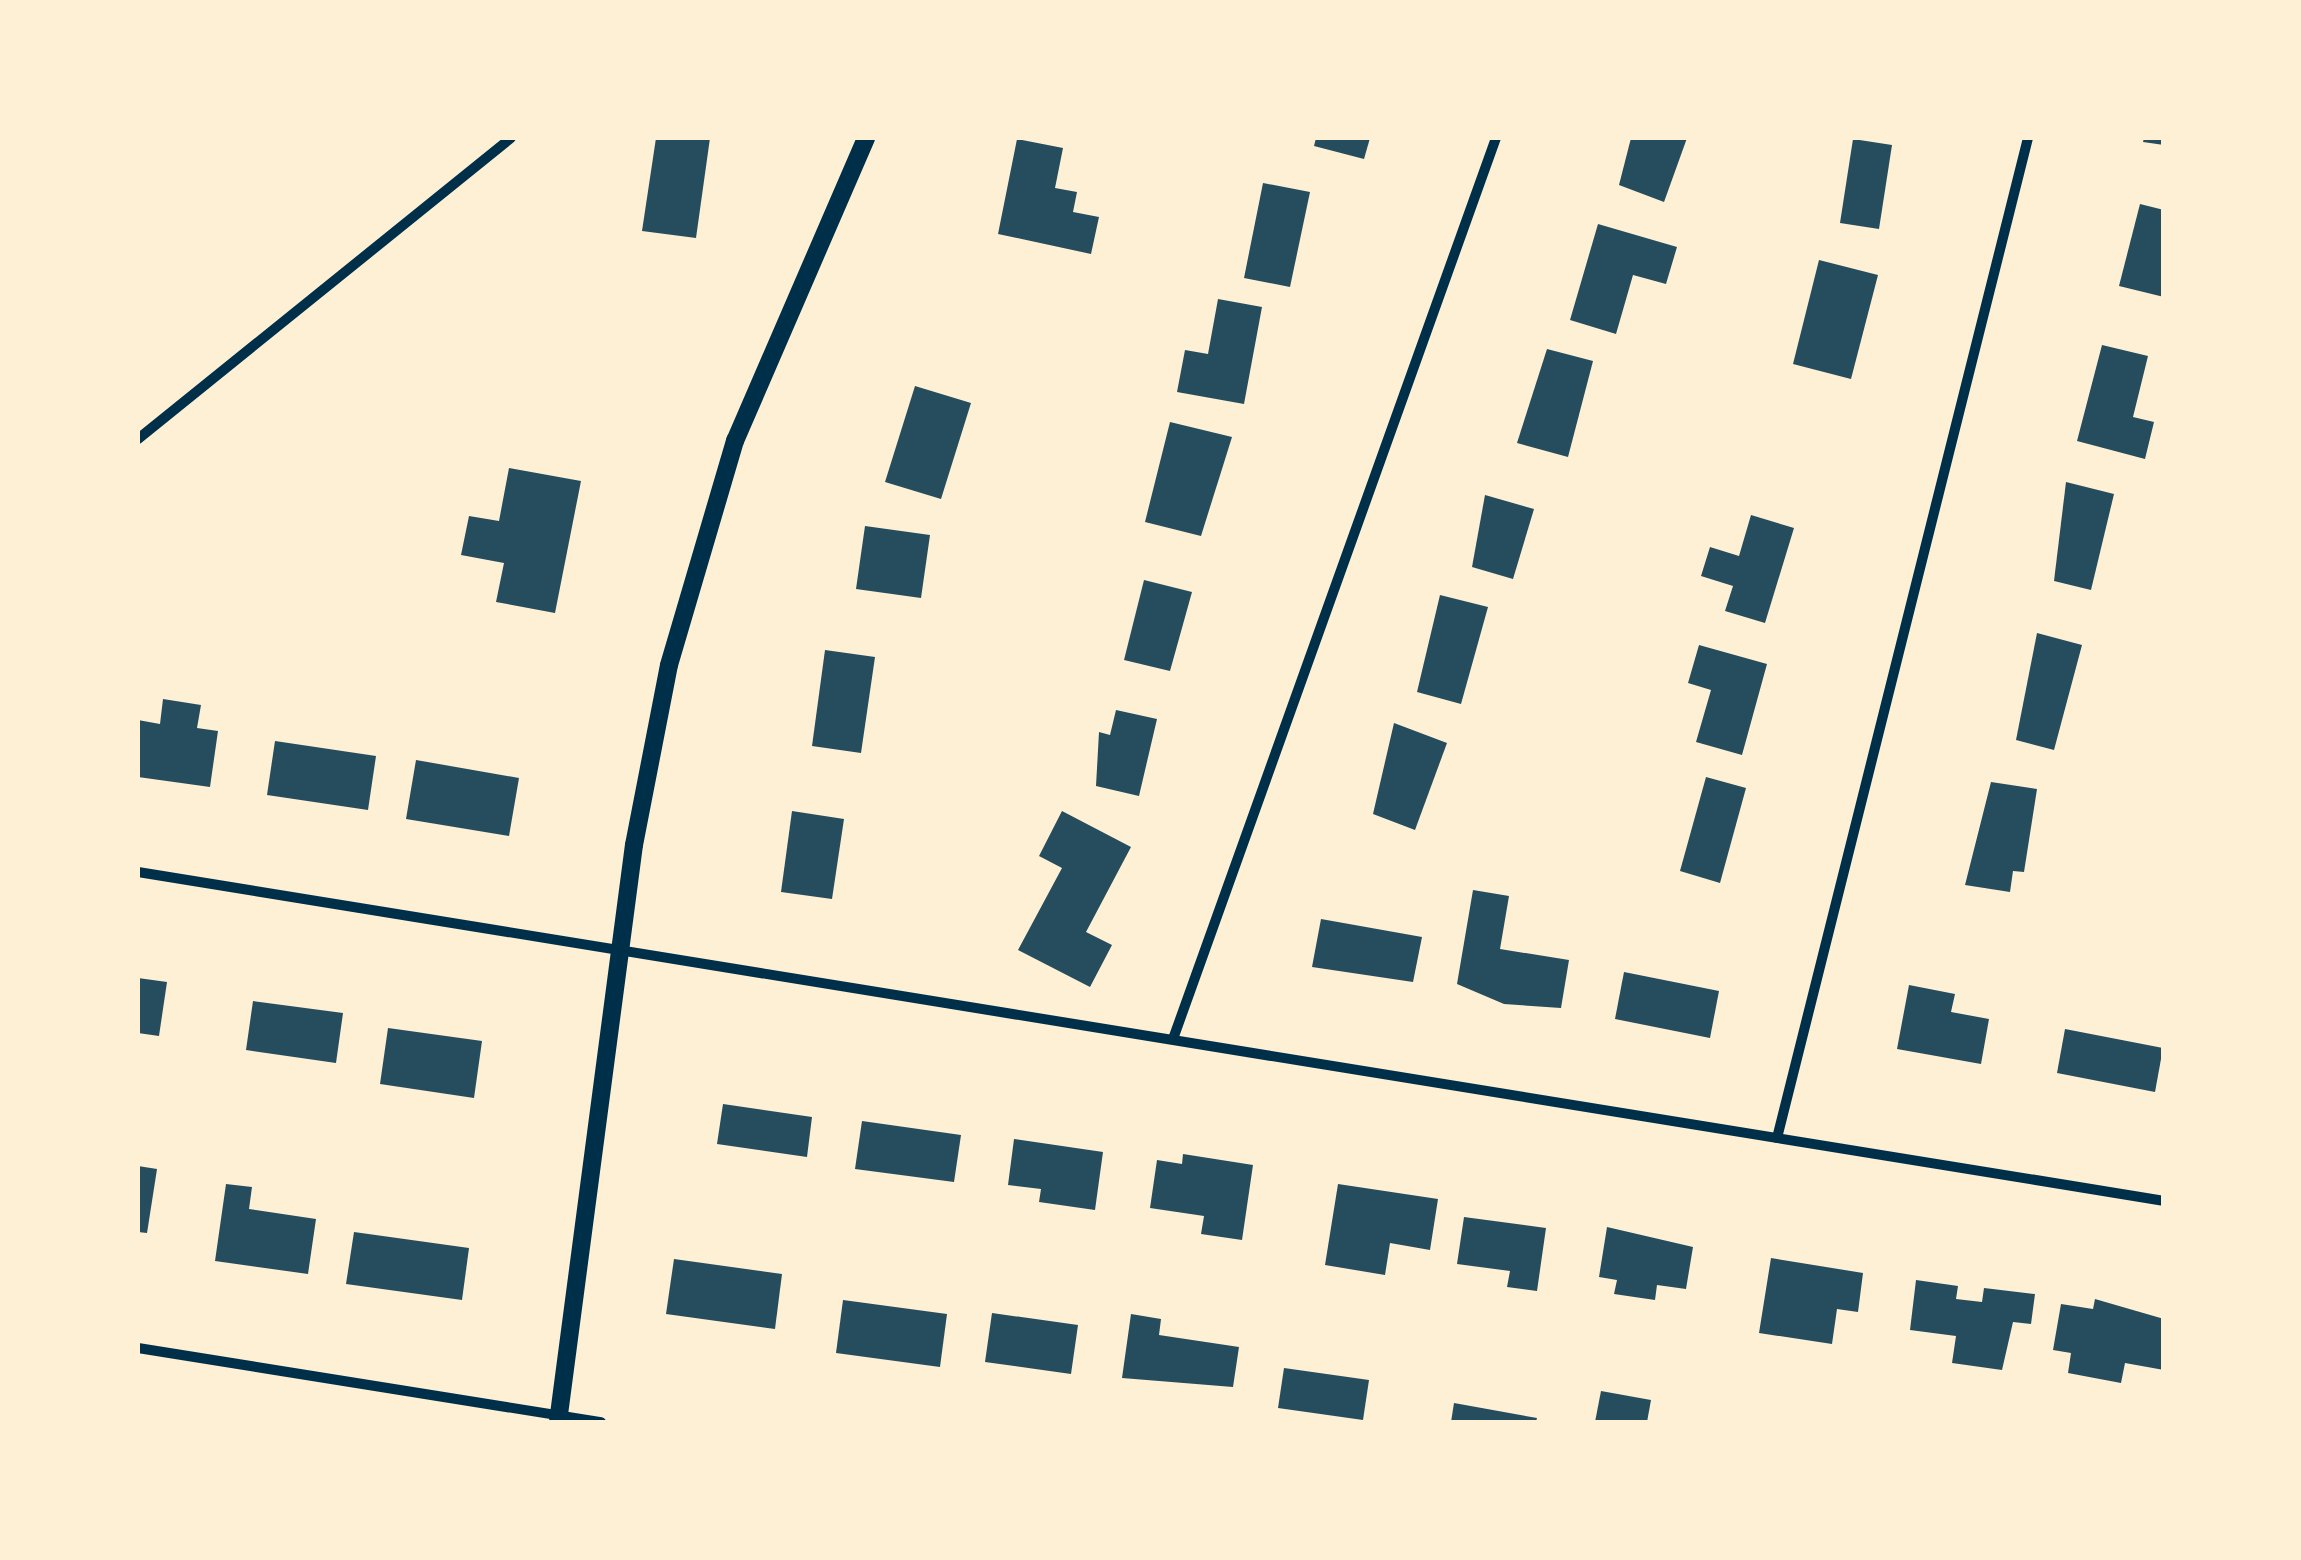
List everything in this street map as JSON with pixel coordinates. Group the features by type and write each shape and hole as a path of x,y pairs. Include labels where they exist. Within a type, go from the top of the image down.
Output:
{"street":[{"path":"138,439 511,138"},
{"path":"559,1419 619,949 668,665 712,504 866,138"},
{"path":"1174,1039 1496,138"},
{"path":"1777,1138 2028,138"},
{"path":"138,872 2164,1200"},
{"path":"138,1348 559,1419 601,1422"}],"building":[{"path":"656,138 710,138 696,238 642,231"},
{"path":"1316,138 1370,138 1364,159 1314,146"},
{"path":"1631,138 1687,138 1664,202 1619,185"},
{"path":"2144,138 2164,138 2164,145 2143,142"},
{"path":"1017,139 1063,148 1055,188 1077,192 1073,212 1099,217 1091,254 998,234"},
{"path":"1853,139 1892,145 1879,229 1840,223"},
{"path":"1263,183 1310,192 1290,287 1244,278"},
{"path":"2140,204 2164,210 2164,297 2119,286"},
{"path":"1598,224 1677,247 1666,284 1633,275 1616,334 1570,320"},
{"path":"1819,260 1878,275 1851,379 1793,364"},
{"path":"1218,299 1262,307 1244,404 1177,392 1185,350 1208,354"},
{"path":"2102,345 2148,356 2133,417 2154,422 2145,459 2077,441"},
{"path":"1547,349 1593,361 1568,457 1517,443"},
{"path":"915,386 971,403 941,499 885,482"},
{"path":"1170,422 1232,437 1201,536 1145,522"},
{"path":"509,468 581,481 555,613 496,602 504,563 461,555 469,516 499,521"},
{"path":"2066,482 2114,494 2091,590 2054,581"},
{"path":"1485,495 1534,509 1513,579 1472,567"},
{"path":"1751,515 1794,528 1765,623 1725,611 1733,586 1701,576 1710,547 1739,556"},
{"path":"865,526 930,535 921,598 856,589"},
{"path":"1144,580 1192,592 1170,671 1124,660"},
{"path":"1440,595 1488,607 1461,704 1417,692"},
{"path":"2037,633 2082,645 2054,750 2016,740"},
{"path":"1699,645 1767,664 1742,755 1696,742 1711,690 1688,683"},
{"path":"825,650 875,657 861,753 812,746"},
{"path":"163,699 201,705 197,728 218,731 210,787 138,777 138,720 160,724"},
{"path":"1116,710 1157,719 1139,796 1096,786 1099,732 1110,735"},
{"path":"1394,723 1447,743 1415,830 1373,814"},
{"path":"275,741 376,756 368,810 267,795"},
{"path":"416,760 519,778 509,836 406,819"},
{"path":"1706,777 1746,788 1720,883 1680,871"},
{"path":"1991,782 2037,789 2024,872 2013,871 2010,892 1965,885"},
{"path":"792,811 844,819 832,899 781,892"},
{"path":"1062,811 1131,847 1086,932 1112,945 1090,987 1018,950 1062,868 1039,856"},
{"path":"1473,890 1509,896 1500,949 1569,960 1561,1008 1504,1004 1457,984"},
{"path":"1321,919 1422,937 1413,982 1312,967"},
{"path":"1624,972 1719,991 1710,1038 1615,1019"},
{"path":"138,978 167,982 159,1036 138,1033"},
{"path":"1909,985 1955,994 1951,1012 1989,1019 1981,1064 1897,1049"},
{"path":"253,1001 343,1013 336,1063 246,1050"},
{"path":"388,1028 482,1041 474,1098 380,1084"},
{"path":"2065,1029 2163,1048 2155,1092 2057,1073"},
{"path":"723,1104 812,1117 807,1157 717,1144"},
{"path":"862,1121 961,1135 954,1182 855,1169"},
{"path":"1014,1139 1103,1152 1095,1210 1039,1202 1041,1189 1008,1185"},
{"path":"1183,1154 1253,1165 1242,1240 1201,1234 1204,1216 1150,1208 1157,1160 1182,1164"},
{"path":"138,1166 157,1169 147,1233 138,1232"},
{"path":"226,1184 252,1187 249,1209 316,1219 308,1274 215,1261"},
{"path":"1338,1184 1438,1199 1430,1250 1390,1243 1385,1275 1325,1265"},
{"path":"1464,1217 1546,1228 1537,1291 1507,1287 1510,1271 1457,1264"},
{"path":"1607,1227 1693,1247 1686,1289 1657,1285 1655,1300 1614,1294 1617,1280 1599,1277"},
{"path":"354,1232 469,1248 462,1300 346,1284"},
{"path":"1771,1258 1863,1273 1858,1312 1837,1309 1832,1344 1759,1333"},
{"path":"674,1259 782,1274 775,1329 666,1314"},
{"path":"1916,1280 1958,1286 1956,1299 1982,1302 1984,1288 2035,1294 2031,1324 2013,1322 2002,1370 1952,1363 1956,1336 1910,1330"},
{"path":"2095,1299 2164,1319 2164,1370 2125,1363 2121,1383 2068,1373 2071,1353 2053,1350 2061,1304 2093,1309"},
{"path":"843,1300 947,1314 940,1367 836,1353"},
{"path":"992,1313 1078,1325 1071,1374 985,1362"},
{"path":"1131,1314 1161,1319 1159,1335 1239,1347 1233,1387 1122,1378"},
{"path":"1284,1368 1369,1380 1363,1420 1278,1408"},
{"path":"1601,1391 1651,1400 1647,1422 1595,1422"},
{"path":"1454,1403 1537,1418 1536,1422 1451,1422"}]}
